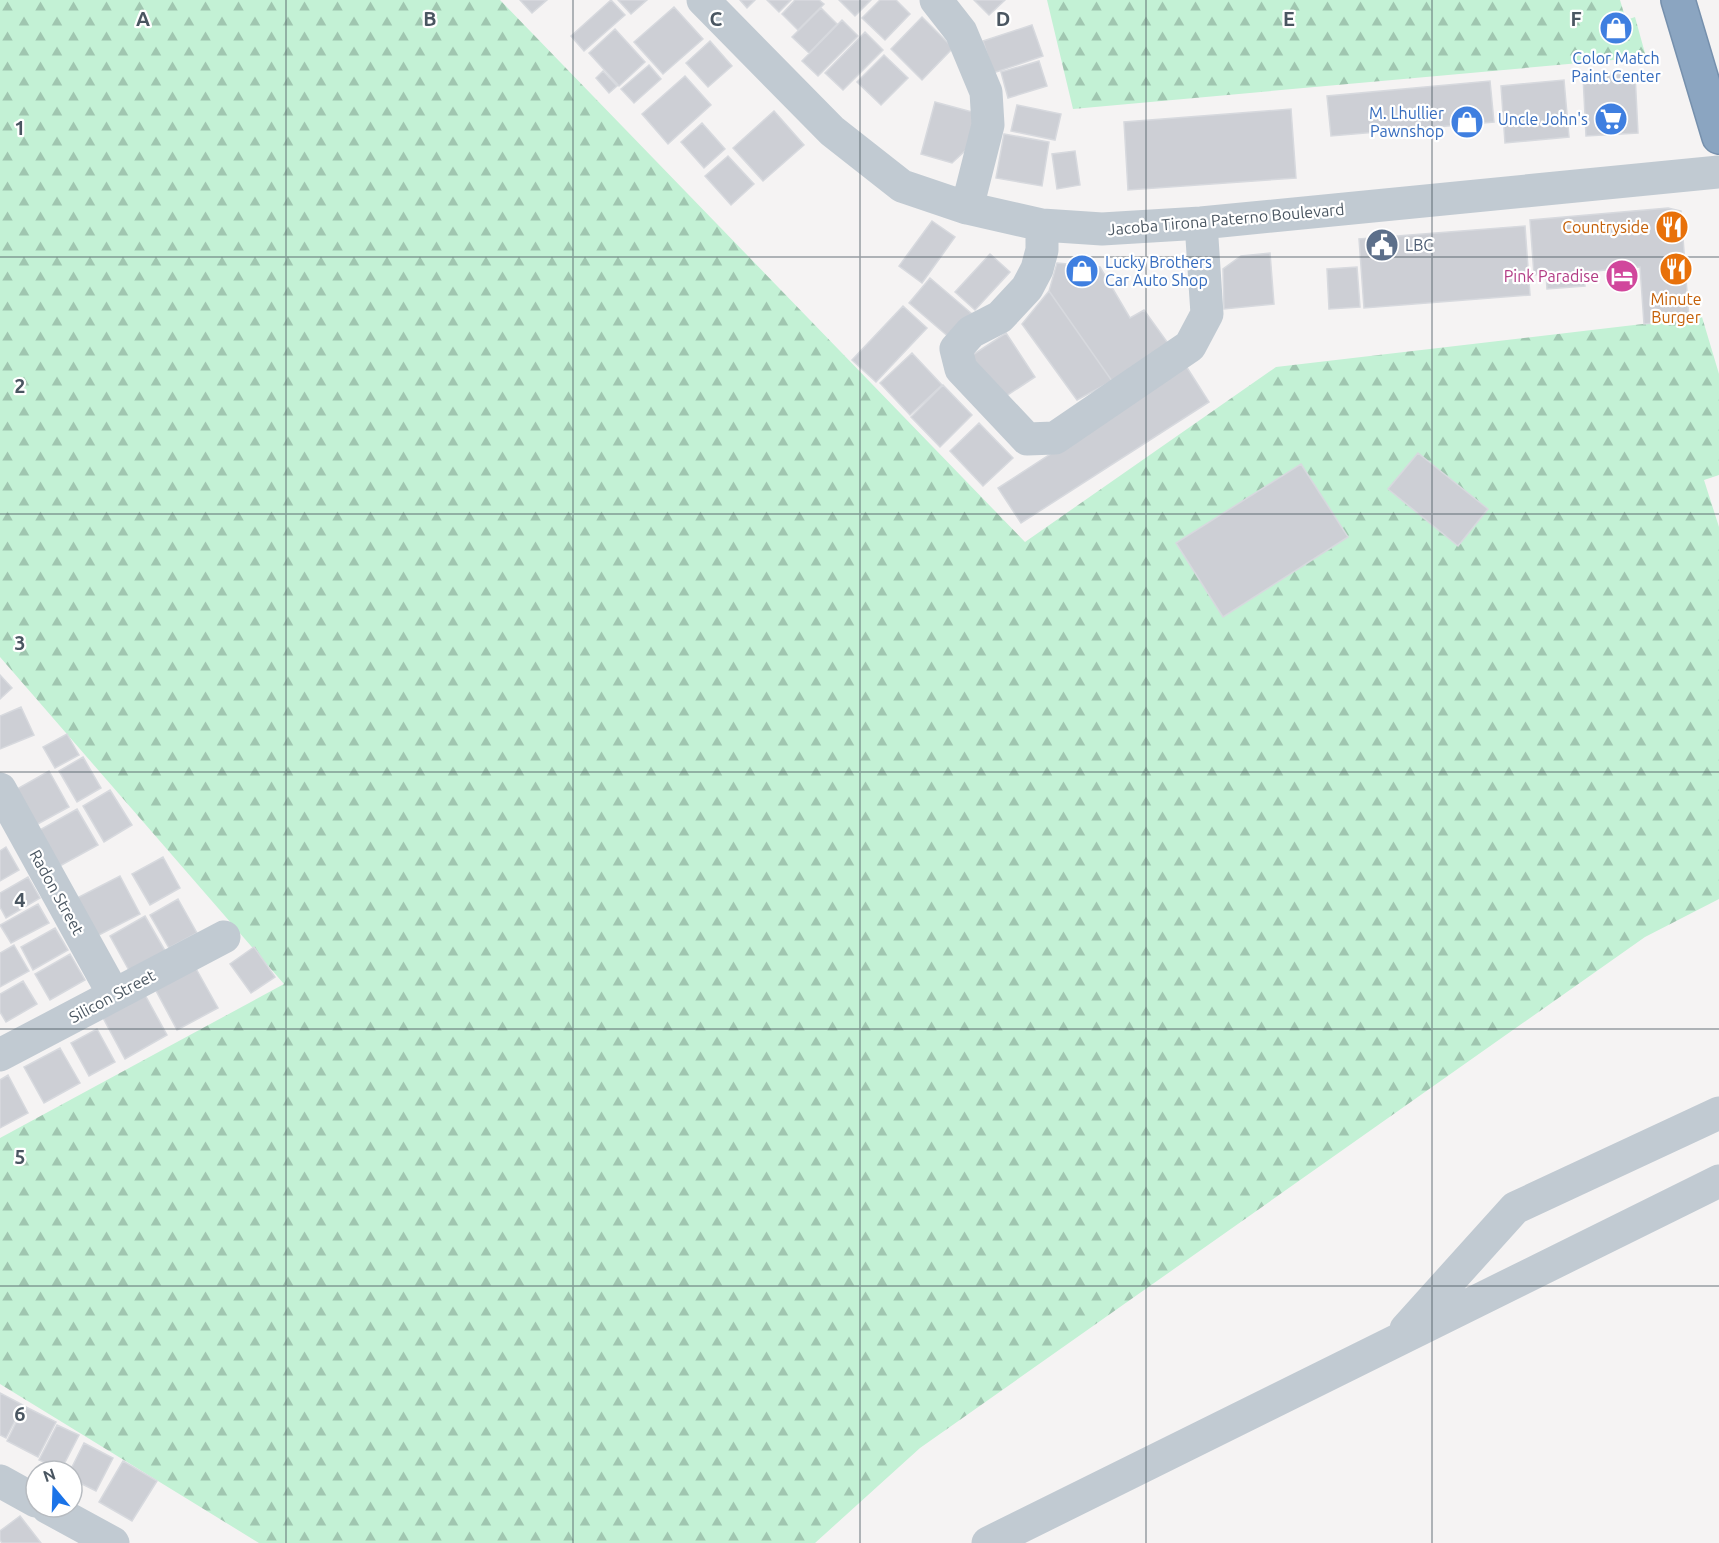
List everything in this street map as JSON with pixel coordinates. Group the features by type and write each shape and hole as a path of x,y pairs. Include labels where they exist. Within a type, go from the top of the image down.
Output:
{"highway":[{"path":"1678,0 1719,137"}],"street":[{"name":"Jacoba Tirona Paterno Boulevard","path":"703,0 832,132 902,186 967,208 1042,225 1102,229 1201,223 1719,172"},
{"path":"936,0 961,32 986,92 988,125 967,208"},
{"path":"1042,225 1042,250 1037,269 1027,288 1000,317 971,332 956,349 961,369 1027,439 1055,438 1190,346 1207,314 1201,223"},
{"name":"Radon Street","path":"0,789 114,995"},
{"name":"Silicon Street","path":"0,1055 224,937"},
{"path":"1394,1342 1515,1208 1719,1113"},
{"path":"988,1543 1719,1181"},
{"path":"69,1519 113,1543"}],"green space":[{"path":"0,0 500,0 1025,542 1276,367 1702,317 1719,374 1719,475 1704,480 1719,527 1719,899 1645,937 920,1448 815,1543 259,1543 0,1384 0,1138 284,984 0,657"},
{"path":"1047,0 1620,0 1626,20 1635,17 1646,57 1073,109"}],"building":[{"path":"520,0 547,0 532,13"},
{"path":"611,0 625,15 584,51 571,36"},
{"path":"618,0 647,0 631,14"},
{"path":"740,0 755,0 747,8"},
{"path":"767,0 791,0 779,12"},
{"path":"795,0 819,0 824,4 798,30 782,14"},
{"path":"839,0 871,0 855,16"},
{"path":"880,0 896,0 910,14 885,40 862,18"},
{"path":"974,0 1005,0 989,15"},
{"path":"674,7 703,39 663,74 634,42"},
{"path":"821,8 837,24 809,53 792,37"},
{"path":"922,17 953,48 922,80 891,49"},
{"path":"842,20 858,36 818,76 802,61"},
{"path":"1032,25 1043,56 993,73 983,41"},
{"path":"615,29 645,62 619,86 589,53"},
{"path":"865,32 883,50 843,90 825,73"},
{"path":"710,41 732,66 708,87 686,63"},
{"path":"884,55 908,78 881,105 857,82"},
{"path":"1039,61 1047,86 1008,98 1001,72"},
{"path":"649,65 661,79 634,103 621,89"},
{"path":"603,71 617,86 609,93 596,78"},
{"name":"Uncle John's","path":"1635,73 1638,133 1586,136 1583,76"},
{"path":"685,76 711,105 668,144 642,114"},
{"path":"1564,80 1569,137 1505,143 1501,86"},
{"path":"1490,81 1494,122 1331,136 1327,96"},
{"path":"935,102 976,113 968,148 952,163 921,154"},
{"path":"1017,105 1061,114 1055,140 1011,131"},
{"path":"1291,109 1296,178 1128,190 1124,122"},
{"path":"774,111 804,145 763,181 733,148"},
{"path":"702,123 725,149 704,168 681,142"},
{"path":"1004,134 1049,142 1042,186 996,178"},
{"path":"1075,151 1080,185 1057,189 1052,154"},
{"path":"728,156 754,184 731,205 705,176"},
{"path":"1668,208 1681,211 1689,319 1644,324 1640,267 1584,272 1585,286 1547,289 1546,274 1534,275 1530,220"},
{"path":"932,221 955,237 922,283 899,266"},
{"path":"1525,226 1530,295 1364,308 1359,239"},
{"path":"1270,253 1274,304 1224,309 1223,269 1241,256"},
{"path":"990,254 1010,272 975,310 955,292"},
{"path":"1057,263 1100,267 1130,318 1144,310 1170,346 1112,381 1049,291"},
{"path":"1357,267 1360,307 1329,309 1327,269"},
{"path":"930,278 971,313 950,338 909,303"},
{"path":"1049,291 1112,381 1077,400 1022,324"},
{"path":"903,306 927,328 876,382 852,360"},
{"path":"1006,333 1035,377 1000,400 971,356"},
{"path":"912,353 942,385 910,415 880,383"},
{"path":"1186,366 1209,402 1021,523 998,488"},
{"path":"943,385 972,415 940,447 911,417"},
{"path":"979,423 1013,458 983,486 950,451"},
{"path":"1418,453 1488,509 1458,546 1388,489"},
{"path":"1301,464 1348,537 1223,617 1176,543"},
{"path":"0,675 12,688 0,699"},
{"path":"21,707 34,735 0,749 0,716"},
{"path":"67,734 79,755 55,768 43,747"},
{"path":"83,757 101,788 77,802 59,771"},
{"path":"49,771 69,807 36,825 17,789"},
{"path":"110,790 132,825 104,842 83,806"},
{"path":"77,809 98,845 58,867 38,831"},
{"path":"6,847 19,870 0,881 0,851"},
{"path":"163,857 180,888 150,905 132,874"},
{"path":"120,876 140,914 95,937 75,899"},
{"path":"28,877 40,898 6,918 0,907 0,893"},
{"path":"178,899 197,933 169,948 150,915"},
{"path":"38,904 49,923 11,943 0,925"},
{"path":"145,916 167,954 131,974 110,936"},
{"path":"55,928 68,950 33,970 21,947"},
{"path":"14,945 29,971 0,987 0,953"},
{"path":"254,947 275,977 251,993 230,964"},
{"path":"70,954 85,980 50,1000 35,974"},
{"path":"194,965 218,1008 177,1030 154,987"},
{"path":"23,981 37,1004 6,1022 0,1012 0,994"},
{"path":"144,993 167,1035 125,1059 102,1016"},
{"path":"97,1029 115,1062 89,1076 71,1043"},
{"path":"60,1048 80,1083 44,1103 24,1067"},
{"path":"8,1075 28,1113 0,1128 0,1080"},
{"path":"0,1393 23,1405 6,1438 0,1435"},
{"path":"24,1406 56,1422 38,1457 7,1441"},
{"path":"57,1425 79,1435 67,1459 40,1459"},
{"path":"84,1443 113,1458 96,1491 84,1485 84,1459 76,1459"},
{"path":"123,1461 157,1481 132,1521 99,1502"},
{"path":"20,1516 41,1543 2,1543 0,1531"}],"place":[{"name":"Color Match Paint Center","path":"1616,28"},
{"name":"Uncle John's","path":"1611,119"},
{"name":"M. Lhullier Pawnshop","path":"1467,122"},
{"name":"Countryside","path":"1672,227"},
{"name":"LBC","path":"1382,245"},
{"name":"Minute Burger","path":"1676,269"},
{"name":"Lucky Brothers Car Auto Shop","path":"1082,271"},
{"name":"Pink Paradise","path":"1622,276"}]}
